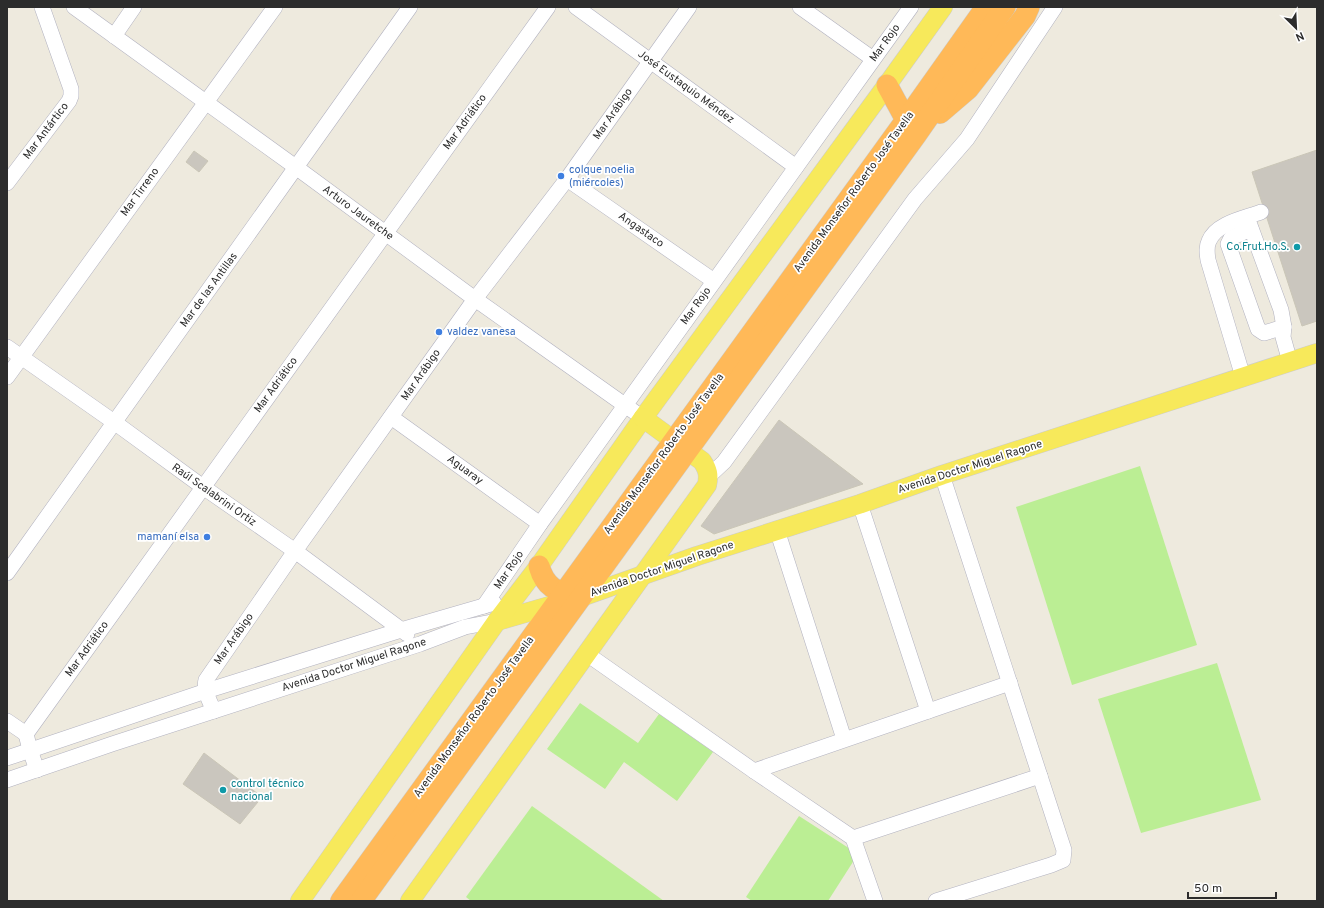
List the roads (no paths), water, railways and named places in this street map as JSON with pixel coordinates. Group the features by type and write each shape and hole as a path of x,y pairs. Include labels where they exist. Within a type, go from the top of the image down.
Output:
{"highway":[{"name":"Avenida Monseñor Roberto José Tavella","path":"911,127 986,7"},
{"name":"Avenida Monseñor Roberto José Tavella","path":"341,901 681,445 911,127 1005,7"},
{"path":"887,85 911,127 968,89 1025,16 1029,7"},
{"path":"539,566 546,583 566,599"},
{"name":"Avenida Monseñor Roberto José Tavella","path":"361,901 566,599"}],"main road":[{"path":"300,901 497,621 539,566 643,418 943,7"},
{"name":"Avenida Doctor Miguel Ragone","path":"497,621 642,576 697,556 860,504 942,475 1317,354"},
{"path":"410,901 707,485 709,476 702,461 643,418"},
{"path":"672,535 678,548 683,554 697,556"}],"street":[{"name":"Mar Antártico","path":"7,182 71,96 71,89 42,7"},
{"name":"Arturo Jauretche","path":"74,7 643,418"},
{"path":"114,36 134,7"},
{"name":"Mar Tirreno","path":"7,377 275,7"},
{"name":"Mar de las Antillas","path":"7,573 297,168 410,7"},
{"name":"Mar Adriático","path":"26,734 548,7"},
{"name":"José Eustaquio Méndez","path":"576,7 796,167"},
{"name":"Mar Arábigo","path":"206,691 206,680 295,551 475,298 567,179 689,7"},
{"path":"800,7 873,59"},
{"name":"Mar Rojo","path":"484,606 625,404 911,7"},
{"path":"709,476 724,462 915,199 967,139 1055,7"},
{"name":"Angastaco","path":"567,179 714,281"},
{"path":"1261,212 1231,238 1228,244 1258,329 1264,333 1284,327"},
{"path":"1249,223 1281,310 1284,327 1283,337 1290,362"},
{"path":"1243,377 1208,260 1207,250 1209,240 1214,232 1222,226 1249,223"},
{"name":"Raúl Scalabrini Ortiz","path":"7,347 114,422 203,488 295,551 420,644"},
{"name":"Aguaray","path":"391,416 540,524"},
{"path":"936,901 1051,865 1063,860 1064,850 942,475"},
{"path":"860,504 928,711"},
{"path":"777,530 844,739"},
{"name":"Avenida Doctor Miguel Ragone","path":"7,758 206,691 401,630 484,606 518,592"},
{"name":"Avenida Doctor Miguel Ragone","path":"7,780 112,744 420,644 465,626 497,621"},
{"path":"587,654 852,838 875,901"},
{"path":"754,771 1010,683"},
{"path":"206,691 214,711"},
{"path":"7,721 26,734 37,770"},
{"path":"852,838 1040,776"}],"place":[{"name":"colque noelia (miércoles)","path":"561,176"},
{"name":"Co.Frut.Ho.S.","path":"1297,247"},
{"name":"valdez vanesa","path":"439,332"},
{"name":"mamaní elsa","path":"207,537"},
{"name":"control técnico nacional","path":"223,790"}]}
